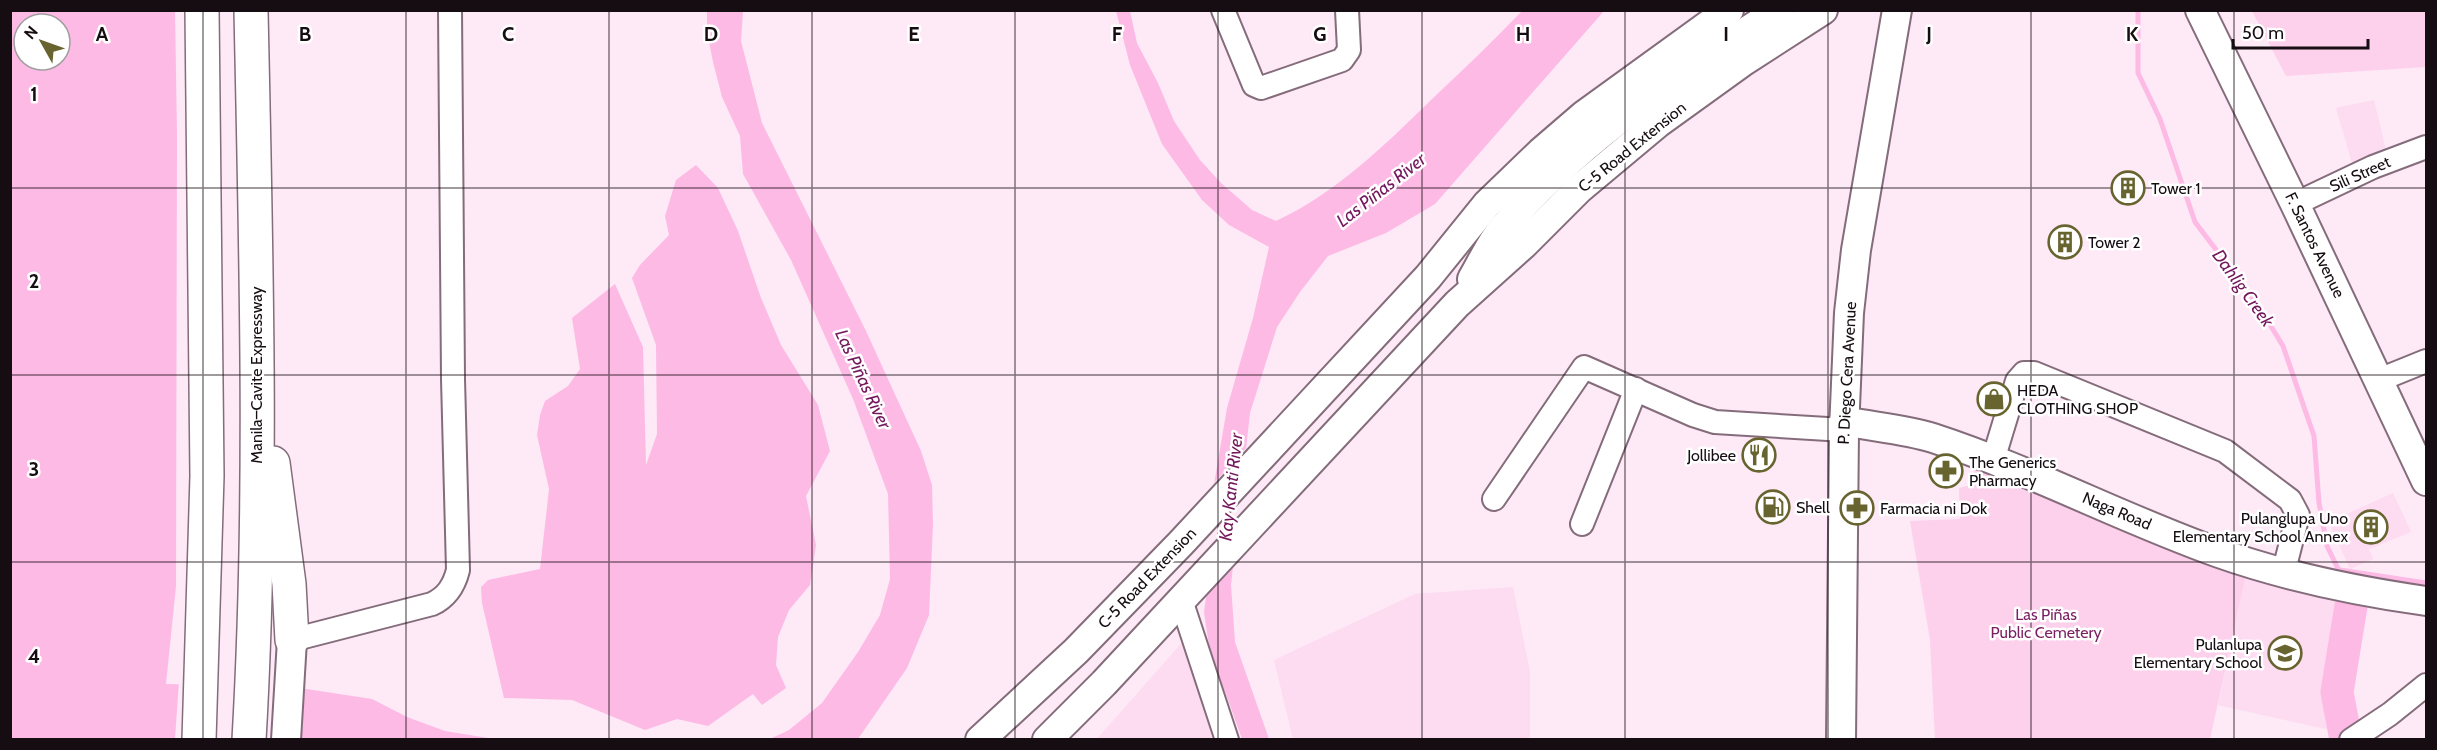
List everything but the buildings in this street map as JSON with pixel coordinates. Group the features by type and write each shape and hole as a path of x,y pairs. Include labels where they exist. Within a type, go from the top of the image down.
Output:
{"highway":[{"path":"199,740 207,476 202,10"},
{"name":"Manila–Cavite Expressway","path":"249,740 255,617 257,347 251,10"},
{"path":"257,347 289,584 292,651"}],"main road":[{"name":"C-5 Road Extension","path":"981,740 1076,651 1190,533 1428,277 1487,204 1541,152 1593,108 1729,10"},
{"name":"C-5 Road Extension","path":"1428,277 1502,229 1573,159 1644,100 1713,52 1780,10"},
{"name":"C-5 Road Extension","path":"1047,740 1187,594 1457,304 1617,155 1744,61 1822,10"},
{"name":"P. Diego Cera Avenue","path":"1841,740 1844,426 1849,313 1856,250 1897,10"},
{"name":"F. Santos Avenue","path":"2200,10 2427,481"},
{"name":"C-5 Road Extension","path":"1457,304 1502,229"},
{"name":"Naga Road","path":"1844,426 1931,437 1993,459 2218,553 2283,574 2372,593 2427,601"},
{"path":"1153,572 1187,594"},
{"path":"286,740 292,651"}],"street":[{"path":"292,651 432,604 450,591 458,570 453,391 450,10"},
{"path":"1223,10 1254,85 1261,88 1342,60 1349,50 1347,10"},
{"name":"Sili Street","path":"2295,204 2373,167 2427,147"},
{"path":"2379,380 2427,361"},
{"path":"1494,499 1584,367 1714,422 1844,426"},
{"path":"1993,459 2015,387 2024,373 2034,373 2225,451 2290,500 2298,515 2283,574"},
{"path":"1582,524 1636,390"},
{"path":"1187,594 1227,740"},
{"path":"2356,737 2427,685"}],"shaded area":[{"path":"2374,100 2387,155 2352,163 2336,108"},
{"name":"Pulanglupa Uno Elementary School Annex","path":"2393,493 2411,532 2369,549 2373,559 2350,569 2329,522"},
{"name":"Pulanlupa Elementary School","path":"2246,575 2348,601 2330,730 2218,705"},
{"path":"1513,587 1530,672 1530,739 1293,739 1274,660 1415,594"},
{"path":"1186,638 1217,739 1096,740 1127,705"}],"green space":[{"path":"2252,11 2426,11 2426,67 2286,76"},
{"name":"Las Piñas Public Cemetery","path":"1975,465 2246,575 2210,739 1935,739 1930,640 1910,521 1960,519 1959,488 1971,485"}],"water":[{"path":"10,11 175,11 176,586 166,684 293,687 372,699 407,717 445,731 494,739 11,739"},
{"name":"Las Piñas River","path":"707,11 743,11 741,41 762,123 866,331 921,451 932,485 933,524 929,615 907,668 858,739 770,739 789,730 822,703 858,652 880,615 890,579 888,494 853,399 791,260 743,174 740,136 722,97 707,32"},
{"path":"1116,11 1130,11 1137,43 1158,83 1174,121 1200,160 1221,183 1252,210 1276,221 1319,197 1358,167 1522,11 1604,11 1435,204 1386,233 1328,256 1277,327 1250,413 1231,585 1235,642 1269,739 1242,739 1211,659 1204,612 1215,531 1214,484 1227,408 1253,318 1269,247 1229,225 1202,200 1162,144 1130,65"},
{"path":"696,165 718,188 738,231 761,298 781,345 818,405 830,451 806,496 816,545 810,585 789,610 778,637 776,665 786,688 762,705 753,694 708,726 677,719 645,730 572,700 504,698 482,603 481,587 488,580 540,569 549,489 537,435 540,415 545,401 568,386 580,369 572,318 615,284 643,347 646,465 657,434 656,345 632,278 640,265 669,235 665,216 676,180"}],"pier":[{"path":"1249,445 1237,561 1203,597 1212,530 1211,486"},
{"path":"179,681 278,683 274,740 175,739"}],"waterway":[{"name":"Dahlig Creek","path":"2138,10 2138,73 2160,119 2195,222 2258,305 2283,346 2314,436 2319,503 2327,546 2342,577"},
{"name":"Dahlig Creek","path":"2340,570 2426,583"},
{"name":"Dahlig Creek","path":"2346,740 2337,692 2351,606"}],"place":[{"name":"Tower 1","path":"2128,188"},
{"name":"Tower 2","path":"2065,242"},
{"name":"HEDA CLOTHING SHOP","path":"1994,399"},
{"name":"Jollibee","path":"1759,455"},
{"name":"The Generics Pharmacy","path":"1946,471"},
{"name":"Shell","path":"1773,507"},
{"name":"Farmacia ni Dok","path":"1857,508"},
{"name":"Pulanglupa Uno Elementary School Annex","path":"2371,527"},
{"name":"Pulanlupa Elementary School","path":"2285,653"}],"water label":[{"name":"Kay Kanti River","path":"1231,487"}]}
